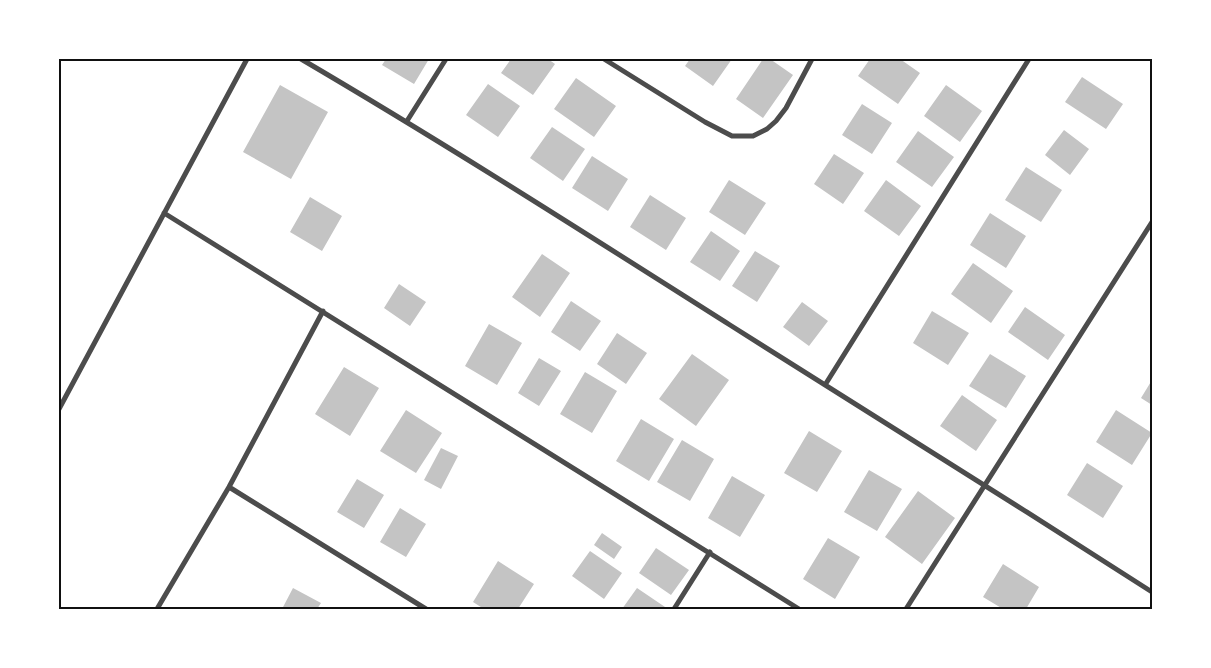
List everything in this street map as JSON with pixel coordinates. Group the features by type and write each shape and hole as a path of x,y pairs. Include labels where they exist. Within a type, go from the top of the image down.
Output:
{"street":[{"path":"59,408 247,59"},
{"path":"301,59 406,121 986,485 1152,592"},
{"path":"406,121 446,59"},
{"path":"604,59 705,122 732,136 753,136 767,129 786,108 812,59"},
{"path":"824,385 1029,59"},
{"path":"164,213 323,310 799,609"},
{"path":"906,609 1152,222"},
{"path":"157,609 228,487 323,310"},
{"path":"228,487 426,609"},
{"path":"674,609 710,552"}],"building":[{"path":"386,59 429,59 414,84 382,65"},
{"path":"511,59 548,59 555,64 533,95 501,73"},
{"path":"690,59 732,59 713,86 685,66"},
{"path":"763,59 770,59 793,75 763,118 736,99"},
{"path":"870,59 900,59 920,73 898,104 858,76"},
{"path":"1082,77 1123,104 1106,129 1065,102"},
{"path":"576,78 616,106 594,137 554,109"},
{"path":"488,84 520,106 498,137 466,115"},
{"path":"280,85 328,112 291,179 243,152"},
{"path":"946,85 982,111 960,142 924,116"},
{"path":"862,104 892,123 872,154 842,135"},
{"path":"552,127 585,149 563,181 530,158"},
{"path":"1064,130 1089,149 1070,175 1045,155"},
{"path":"918,131 954,157 932,187 896,162"},
{"path":"834,154 864,173 843,204 814,184"},
{"path":"592,156 628,179 608,211 572,188"},
{"path":"1026,167 1062,190 1041,222 1005,200"},
{"path":"729,180 766,203 745,235 709,212"},
{"path":"886,180 921,206 899,236 864,211"},
{"path":"650,195 686,218 666,250 630,227"},
{"path":"310,197 342,216 322,251 290,232"},
{"path":"990,213 1026,236 1006,268 970,245"},
{"path":"711,231 740,251 720,281 690,262"},
{"path":"755,251 780,266 757,302 732,286"},
{"path":"542,254 570,273 540,317 512,297"},
{"path":"973,263 1013,291 991,323 951,294"},
{"path":"399,284 426,302 410,326 384,308"},
{"path":"571,301 601,321 580,351 551,332"},
{"path":"802,302 828,321 809,346 783,327"},
{"path":"1025,307 1065,335 1048,360 1008,332"},
{"path":"932,311 969,333 948,365 913,343"},
{"path":"489,324 522,343 497,385 465,366"},
{"path":"617,333 647,353 626,384 597,364"},
{"path":"692,354 729,380 696,426 659,399"},
{"path":"990,354 1026,376 1006,408 969,386"},
{"path":"539,358 561,371 539,406 518,393"},
{"path":"344,367 379,388 350,436 315,414"},
{"path":"585,372 617,391 592,433 560,414"},
{"path":"1152,380 1152,405 1141,398"},
{"path":"962,395 997,420 976,451 940,426"},
{"path":"406,410 442,433 416,473 380,451"},
{"path":"1116,410 1152,433 1132,465 1096,442"},
{"path":"641,419 674,439 649,481 616,461"},
{"path":"809,431 842,451 817,492 784,473"},
{"path":"682,440 714,459 690,501 657,482"},
{"path":"441,448 458,456 441,489 424,480"},
{"path":"1087,463 1123,486 1103,518 1067,495"},
{"path":"869,470 902,489 877,531 844,512"},
{"path":"732,476 765,495 740,537 708,518"},
{"path":"357,479 384,495 364,528 337,512"},
{"path":"918,491 955,518 922,564 885,537"},
{"path":"400,508 426,524 406,557 380,542"},
{"path":"602,533 622,547 614,559 594,545"},
{"path":"828,538 860,557 835,599 803,579"},
{"path":"656,548 689,570 671,595 639,573"},
{"path":"590,551 622,573 604,599 572,576"},
{"path":"498,561 534,584 518,609 484,609 473,602"},
{"path":"1003,564 1039,587 1026,609 1003,609 983,597"},
{"path":"293,588 321,603 317,609 282,609"},
{"path":"637,588 668,609 622,609"}]}
